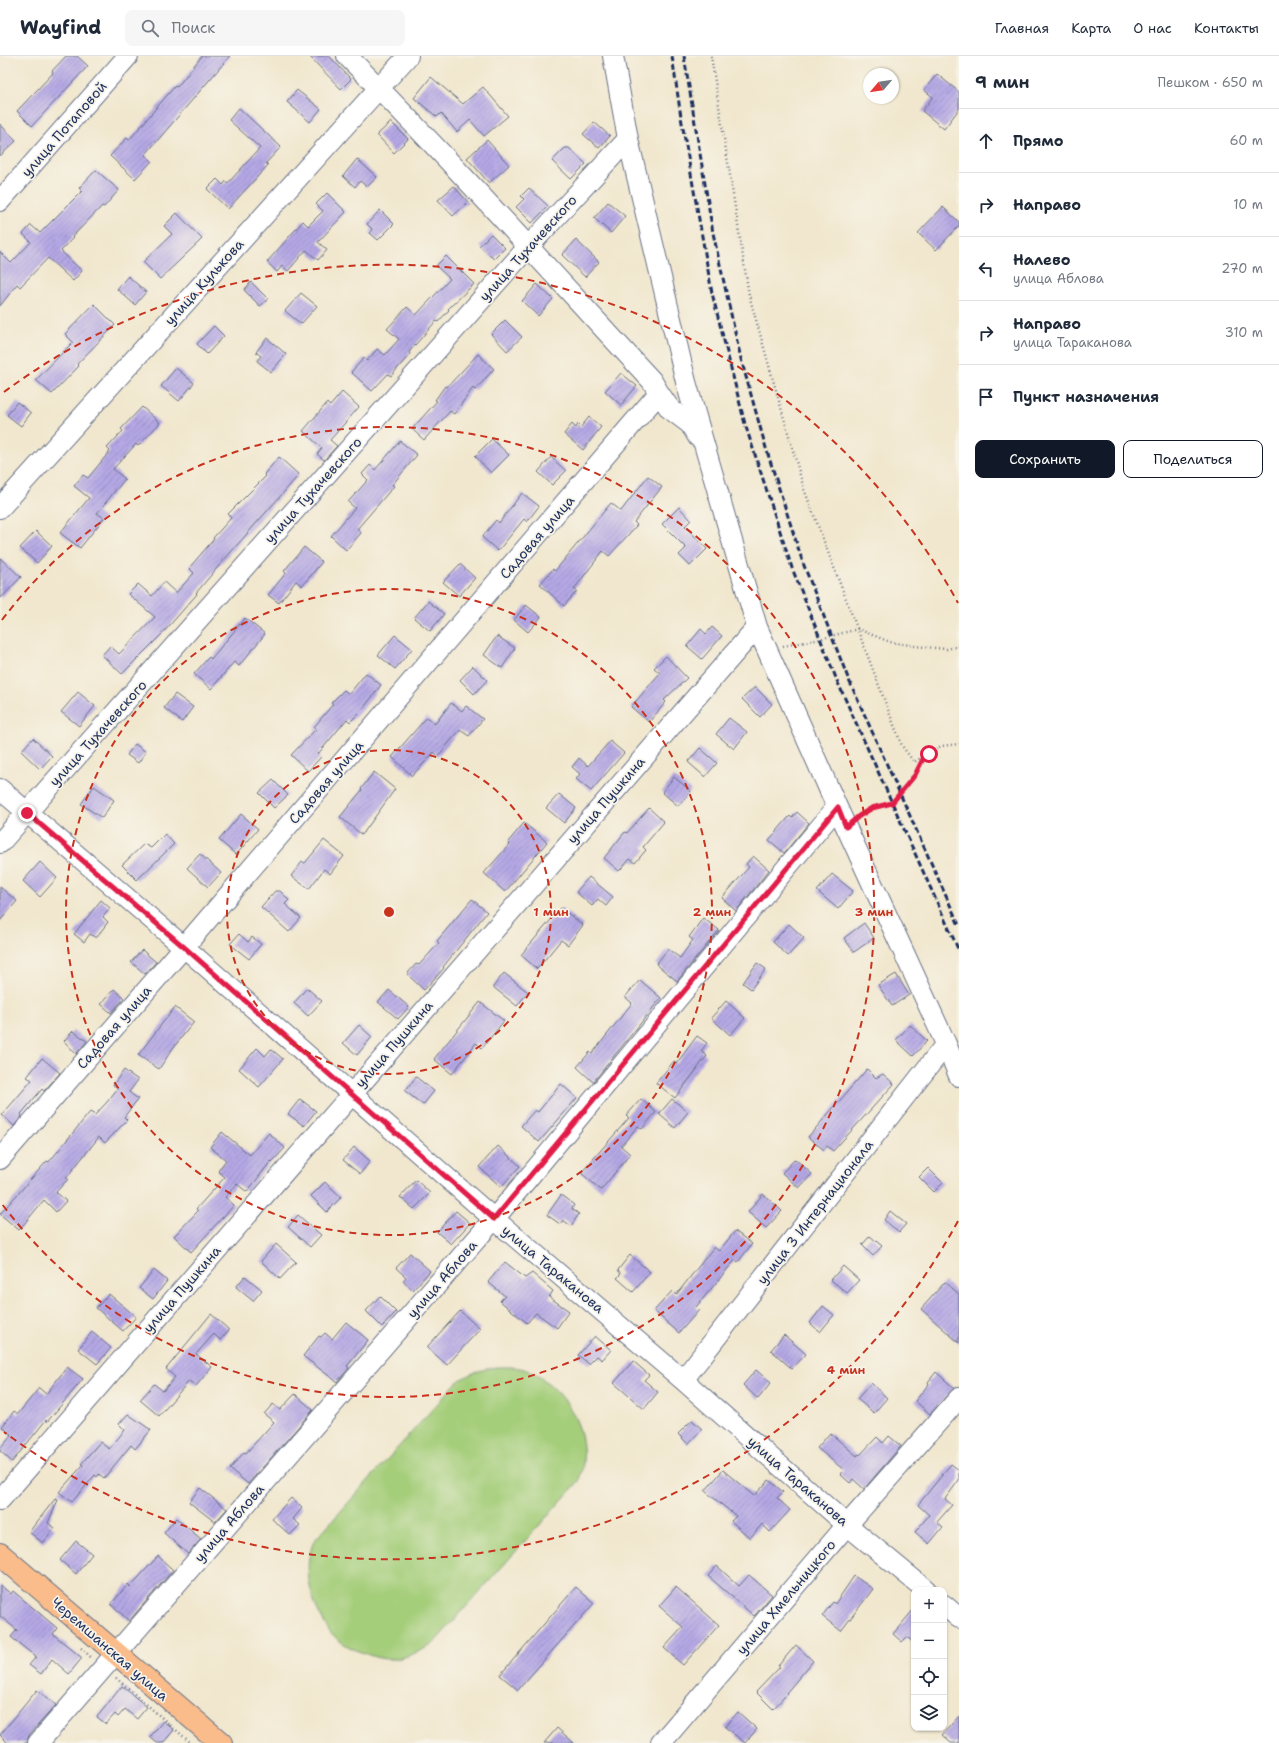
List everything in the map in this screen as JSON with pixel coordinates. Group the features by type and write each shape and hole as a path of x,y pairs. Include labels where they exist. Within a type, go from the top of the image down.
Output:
{"main road":[{"name":"Черемшанская улица","path":"0,1554 221,1743"}],"street":[{"name":"улица Потаповой","path":"0,201 128,56"},
{"path":"347,56 379,88 528,247 652,382 655,399 690,424 705,448"},
{"name":"улица Кулькова","path":"0,508 408,56"},
{"path":"613,56 628,139 686,382 757,627 846,827 946,1044 959,1076"},
{"name":"улица Тухачевского","path":"0,843 528,247 628,139"},
{"name":"Садовая улица","path":"0,1159 655,399"},
{"name":"улица Пушкина","path":"0,1500 757,627"},
{"name":"улица Тараканова","path":"0,789 184,947 350,1095 683,1380 848,1525 922,1587"},
{"name":"улица Аблова","path":"38,1743 494,1219 838,807"},
{"name":"улица 3 Интернационала","path":"683,1380 946,1044"},
{"name":"улица Хмельницкого","path":"661,1743 959,1398"},
{"path":"947,1608 959,1618"}],"path":[{"path":"711,56 749,295 804,489 902,746 914,762 941,746 959,744"},
{"path":"767,648 809,641 858,629 890,642 947,649 959,646"},
{"path":"846,827 859,816 872,808 892,803 915,775 924,757"}],"green space":[{"path":"496,1367 525,1369 541,1378 562,1397 577,1421 581,1435 583,1468 579,1481 432,1645 409,1656 390,1659 375,1657 351,1648 333,1635 322,1618 313,1598 310,1588 308,1567 313,1542 456,1383 475,1372"}],"building":[{"path":"66,56 77,56 88,66 32,126 17,111 53,73 52,71"},
{"path":"202,56 230,56 145,155 152,161 135,179 110,156 127,138 129,140 175,86 177,87"},
{"path":"309,56 329,56 351,79 341,89"},
{"path":"937,74 959,92 959,109 944,129 922,111 933,97 924,90"},
{"path":"431,77 463,104 483,87 508,116 484,136 470,120 457,132 441,113 437,117 414,98"},
{"path":"297,90 321,109 310,122 287,102"},
{"path":"239,108 281,147 266,163 268,165 228,209 207,189 217,179 223,185 226,181 228,183 260,148 229,120"},
{"path":"391,122 408,139 394,153 377,135"},
{"path":"594,122 610,136 599,148 583,134"},
{"path":"0,124 16,141 0,156"},
{"path":"487,140 509,165 489,183 467,158"},
{"path":"565,148 569,148 586,164 571,179 552,161"},
{"path":"357,159 377,177 367,187 360,181 355,187 343,176"},
{"path":"96,170 119,190 104,207 102,206 72,237 73,238 61,251 82,271 73,281 48,258 20,287 17,284 0,306 0,252 11,263 31,242 23,234 31,225 40,233 82,191 79,188"},
{"path":"454,186 468,202 453,216 438,200"},
{"path":"529,188 548,206 532,223 516,207 524,199 521,196"},
{"path":"327,193 346,212 318,242 327,250 318,260 306,250 288,271 282,266 277,272 267,262 303,221 308,226 323,211 316,204"},
{"path":"608,202 625,216 611,233 594,218"},
{"path":"943,207 959,222 959,226 936,250 918,233"},
{"path":"380,210 394,224 378,240 370,233 372,229 367,224"},
{"path":"177,213 202,239 160,279 143,262 172,234 164,226"},
{"path":"491,234 505,248 494,259 479,246"},
{"path":"576,240 599,262 585,277 562,255"},
{"path":"446,256 474,284 448,309 449,310 438,322 436,321 409,352 410,354 391,376 388,374 372,391 351,372 364,358 367,361 377,349 385,355 399,339 387,329 407,307 416,315 450,279 436,266"},
{"path":"128,276 146,292 135,305 117,289"},
{"path":"251,282 268,299 260,306 244,290"},
{"path":"537,284 553,299 538,316 522,301"},
{"path":"301,293 317,306 301,324 285,311"},
{"path":"94,304 115,325 77,364 79,366 52,394 36,380 73,342 65,334"},
{"path":"505,320 522,337 507,351 491,334"},
{"path":"214,326 224,336 207,354 197,344"},
{"path":"267,338 286,354 271,372 257,361 261,356 256,352"},
{"path":"478,354 494,369 475,390 473,388 454,414 450,411 424,440 412,429 437,401 435,400 445,386 447,387"},
{"path":"176,368 194,383 179,401 161,386"},
{"path":"621,373 637,386 621,405 605,391"},
{"path":"342,392 359,407 330,440 337,446 324,460 317,454 322,448 303,431 327,403 330,406"},
{"path":"17,402 31,413 21,426 7,415"},
{"path":"142,407 160,423 138,446 136,444 113,469 125,479 97,513 104,518 80,548 60,533 89,498 74,486 83,475 88,478 110,451 107,448 123,431 121,429"},
{"path":"589,417 601,427 583,450 564,434 572,424 576,428 578,424 581,427"},
{"path":"492,439 509,455 491,473 475,456"},
{"path":"400,441 417,455 392,485 394,486 357,529 361,533 346,550 331,536 355,508 348,502 368,480 362,474 370,465 375,470"},
{"path":"279,457 299,475 223,561 163,633 122,674 102,655 110,646 119,654 155,617 128,594 138,584 152,596 164,582 176,593 194,573 189,568 231,518 228,514 266,476 264,474"},
{"path":"551,457 566,471 552,485 538,472"},
{"path":"648,476 662,487 634,522 637,525 609,556 603,551 574,589 577,591 564,606 540,584 553,569 555,571 611,503 621,511"},
{"path":"522,493 539,506 527,522 524,519 498,551 482,537 496,520 499,523"},
{"path":"679,507 691,520 685,526 707,549 690,566 679,555 686,548 662,524"},
{"path":"36,531 52,546 37,563 20,548"},
{"path":"304,547 322,562 302,586 296,581 279,603 268,595 286,573 284,571"},
{"path":"0,558 21,577 0,599"},
{"path":"460,564 475,578 459,596 443,582"},
{"path":"428,601 444,614 430,631 414,618"},
{"path":"526,605 541,617 528,632 514,620"},
{"path":"245,618 265,634 239,666 234,662 211,689 194,674 209,657 211,659"},
{"path":"712,627 722,636 702,659 687,646 701,629 706,634"},
{"path":"395,635 412,649 395,669 378,655"},
{"path":"497,636 515,648 502,668 484,655"},
{"path":"666,656 687,678 664,700 666,702 649,722 631,707 660,673 654,668"},
{"path":"473,666 487,680 474,694 460,680"},
{"path":"366,673 381,685 363,709 350,722 347,719 318,754 321,757 308,771 291,755 316,729 314,727 333,704 331,703 344,690 349,694"},
{"path":"755,687 772,704 760,717 742,699"},
{"path":"78,692 95,706 79,726 61,712"},
{"path":"175,694 193,707 182,722 164,708"},
{"path":"451,703 462,711 466,706 483,719 469,736 460,730 438,756 434,752 412,776 392,757 427,717 435,724"},
{"path":"729,718 747,732 734,749 716,734"},
{"path":"33,738 52,756 40,769 21,751"},
{"path":"610,741 624,753 591,791 576,779 580,774 572,767 579,758 588,766"},
{"path":"135,744 146,752 138,763 127,755"},
{"path":"700,748 717,763 705,777 688,762"},
{"path":"374,772 395,789 362,835 340,817 362,790 361,789"},
{"path":"674,777 691,791 678,806 662,792"},
{"path":"273,780 288,795 274,808 259,793"},
{"path":"94,786 114,800 102,818 81,804"},
{"path":"559,794 576,808 564,823 546,808"},
{"path":"649,808 664,822 643,847 646,850 635,863 630,859 619,871 604,858 625,832 627,833"},
{"path":"797,812 809,823 784,853 769,840 790,816 792,818"},
{"path":"241,814 258,829 236,855 219,840"},
{"path":"524,823 547,842 505,892 484,873 510,844 508,842"},
{"path":"165,834 174,844 137,880 122,865 144,844 151,848"},
{"path":"324,840 344,856 330,874 324,869 309,889 291,876 302,862 305,863"},
{"path":"200,854 221,873 208,887 187,868"},
{"path":"753,856 769,870 736,911 722,898 749,867 746,864"},
{"path":"40,862 57,878 40,897 23,881"},
{"path":"832,874 853,891 838,909 817,891"},
{"path":"589,877 613,897 606,906 598,899 592,906 576,892"},
{"path":"0,887 17,901 0,921"},
{"path":"275,891 280,891 289,900 285,904 301,918 289,932 261,907"},
{"path":"472,899 487,912 443,967 444,968 424,990 407,974 416,964 419,965 439,943 437,941"},
{"path":"101,900 110,908 103,917 108,922 96,938 90,934 84,942 74,934"},
{"path":"561,908 583,925 568,945 561,940 537,969 521,955"},
{"path":"703,918 719,930 677,981 656,964 668,949 680,958 693,940 689,937"},
{"path":"864,923 874,938 854,952 844,938"},
{"path":"789,924 804,938 788,956 773,942"},
{"path":"239,934 248,942 252,937 261,944 249,959 230,944"},
{"path":"142,950 156,962 145,974 131,962"},
{"path":"757,963 766,969 751,989 743,983"},
{"path":"504,973 528,992 517,1006 493,987"},
{"path":"896,974 909,995 892,1006 878,985"},
{"path":"640,980 661,998 593,1082 577,1067 590,1052 592,1054 632,1003 625,997"},
{"path":"307,988 322,1001 308,1016 294,1003"},
{"path":"114,989 124,998 111,1013 101,1004"},
{"path":"389,990 409,1007 398,1019 378,1002"},
{"path":"726,1001 745,1018 730,1035 711,1018"},
{"path":"480,1002 504,1021 482,1048 476,1043 452,1074 434,1059"},
{"path":"175,1007 194,1022 173,1048 159,1069 138,1055"},
{"path":"359,1025 372,1037 357,1055 343,1043"},
{"path":"910,1025 927,1041 913,1056 896,1040"},
{"path":"73,1031 87,1041 76,1054 64,1041"},
{"path":"697,1036 707,1043 701,1051 707,1056 675,1098 656,1083 674,1061 676,1064"},
{"path":"257,1048 265,1056 271,1049 283,1059 259,1087 239,1069"},
{"path":"42,1058 60,1073 44,1091 42,1089 21,1114 22,1116 14,1126 2,1115 32,1080 27,1077"},
{"path":"867,1069 876,1078 883,1074 894,1084 833,1151 827,1146 824,1150 808,1137"},
{"path":"124,1070 138,1080 129,1092 138,1099 124,1117 127,1120 105,1143 99,1137 66,1178 68,1179 56,1192 66,1201 56,1212 44,1200 19,1230 0,1214 47,1161 49,1162 90,1112 95,1115 107,1102 118,1088 113,1085"},
{"path":"416,1077 434,1091 423,1105 405,1091"},
{"path":"561,1084 577,1098 539,1142 521,1126 535,1110 538,1112"},
{"path":"300,1099 316,1111 304,1126 288,1114"},
{"path":"641,1099 656,1112 642,1129 638,1126 621,1146 630,1154 601,1190 581,1173 629,1118 626,1116"},
{"path":"672,1099 688,1112 675,1128 659,1114"},
{"path":"222,1132 250,1155 269,1133 285,1148 272,1162 271,1161 247,1192 237,1184 225,1197 234,1205 191,1252 174,1236 198,1211 196,1209 225,1177 218,1171 226,1160 210,1147"},
{"path":"498,1146 520,1166 501,1187 479,1167"},
{"path":"354,1147 370,1161 360,1174 343,1160"},
{"path":"795,1159 812,1174 799,1188 782,1173"},
{"path":"928,1168 943,1183 934,1192 919,1177"},
{"path":"416,1180 430,1193 414,1209 400,1197"},
{"path":"325,1182 341,1197 327,1212 311,1196"},
{"path":"763,1194 782,1211 766,1228 748,1212"},
{"path":"561,1195 574,1205 572,1209 579,1214 571,1226 563,1220 560,1224 547,1215"},
{"path":"456,1211 470,1223 451,1244 437,1232"},
{"path":"890,1211 906,1224 899,1232 884,1220"},
{"path":"298,1215 321,1235 310,1247 288,1227"},
{"path":"735,1231 752,1244 738,1262 735,1260 696,1307 699,1310 679,1333 654,1311 672,1291 676,1295 714,1247 719,1251"},
{"path":"870,1236 882,1246 873,1256 862,1245"},
{"path":"276,1244 296,1262 280,1279 261,1261"},
{"path":"410,1253 430,1271 413,1290 403,1281 406,1277 396,1268"},
{"path":"630,1255 650,1272 633,1292 617,1278 621,1274 618,1270"},
{"path":"505,1262 525,1278 532,1273 553,1291 549,1297 569,1311 557,1328 536,1313 527,1323 500,1301 505,1296 488,1282"},
{"path":"843,1266 859,1280 847,1293 831,1280"},
{"path":"154,1270 167,1281 153,1299 139,1288"},
{"path":"245,1276 262,1290 253,1301 236,1287"},
{"path":"945,1282 959,1294 959,1343 921,1309"},
{"path":"109,1294 136,1317 123,1331 96,1308"},
{"path":"380,1296 396,1312 382,1327 366,1311"},
{"path":"823,1306 834,1315 820,1332 810,1323"},
{"path":"460,1311 480,1329 447,1365 427,1347"},
{"path":"211,1314 229,1330 220,1340 214,1334 196,1354 212,1367 196,1386 189,1381 159,1416 140,1400 154,1384 163,1391 175,1377 166,1369"},
{"path":"346,1322 368,1340 347,1366 349,1368 337,1382 303,1356 319,1336 321,1337 325,1333 332,1339"},
{"path":"92,1332 111,1348 97,1364 78,1349"},
{"path":"784,1335 806,1354 792,1369 771,1350"},
{"path":"595,1336 611,1350 602,1360 597,1356 589,1364 578,1355"},
{"path":"633,1361 649,1375 644,1380 658,1392 644,1409 614,1383"},
{"path":"67,1367 83,1379 47,1422 46,1420 12,1462 0,1451 12,1435 2,1427 14,1411 18,1414 39,1388 46,1394"},
{"path":"756,1370 771,1383 758,1399 743,1385"},
{"path":"936,1372 954,1388 930,1414 915,1401 929,1384 928,1382"},
{"path":"871,1383 887,1398 874,1413 857,1399"},
{"path":"295,1394 313,1410 248,1484 230,1469 244,1452 246,1453 274,1422 264,1414 273,1404 280,1410"},
{"path":"128,1414 151,1430 135,1449 131,1445 104,1478 99,1474 97,1477 95,1475 72,1502 59,1492 83,1465 81,1464 100,1442 109,1449 125,1430 119,1424"},
{"path":"692,1420 702,1429 688,1444 678,1434"},
{"path":"830,1433 857,1456 858,1454 860,1455 877,1437 883,1443 889,1436 901,1446 864,1489 853,1479 850,1483 840,1474 844,1470 817,1448"},
{"path":"951,1464 959,1470 959,1480 945,1499 952,1505 937,1522 943,1527 929,1544 915,1532 929,1515 918,1505"},
{"path":"723,1470 754,1496 769,1480 783,1492 777,1498 790,1510 770,1532 762,1524 750,1538 731,1521 736,1516 705,1491"},
{"path":"200,1488 227,1509 215,1522 189,1502"},
{"path":"291,1498 302,1508 293,1519 300,1525 290,1535 272,1519"},
{"path":"55,1499 58,1500 48,1523 55,1528 43,1543 29,1532"},
{"path":"176,1518 201,1539 188,1554 164,1533"},
{"path":"76,1541 92,1554 76,1574 60,1560"},
{"path":"158,1556 173,1570 129,1621 111,1604 128,1584 130,1587"},
{"path":"717,1566 739,1586 749,1575 772,1595 754,1616 708,1576"},
{"path":"854,1576 873,1589 841,1631 822,1616 833,1602 835,1604"},
{"path":"0,1585 11,1594 13,1591 57,1628 53,1634 82,1658 69,1674 52,1659 41,1674 29,1665 36,1657 11,1637 17,1630 0,1616"},
{"path":"576,1587 594,1603 518,1690 500,1675"},
{"path":"676,1587 719,1625 683,1665 664,1648 683,1627 659,1606"},
{"path":"911,1613 911,1640 907,1637 902,1642 893,1634"},
{"path":"796,1645 813,1661 773,1709 756,1692 780,1667 778,1666"},
{"path":"122,1686 147,1707 137,1719 125,1709 118,1717 115,1714 106,1724 97,1717"},
{"path":"37,1690 56,1705 29,1735 27,1743 8,1743 0,1735"},
{"path":"738,1712 757,1729 745,1743 725,1727"},
{"path":"959,1716 959,1743 951,1743 942,1735"},
{"path":"163,1721 174,1730 163,1743 157,1743 150,1737"},
{"path":"557,1728 574,1743 544,1743"}],"railway":[{"path":"672,56 681,117 712,293 745,424 792,568 838,683 959,951"},
{"path":"684,56 713,233 741,359 766,448 803,563 848,678 959,925"}],"route":[{"path":"27,813 184,947 350,1095 494,1219 838,807 846,827 859,816 872,808 892,803 915,775 924,757 929,754"}]}
